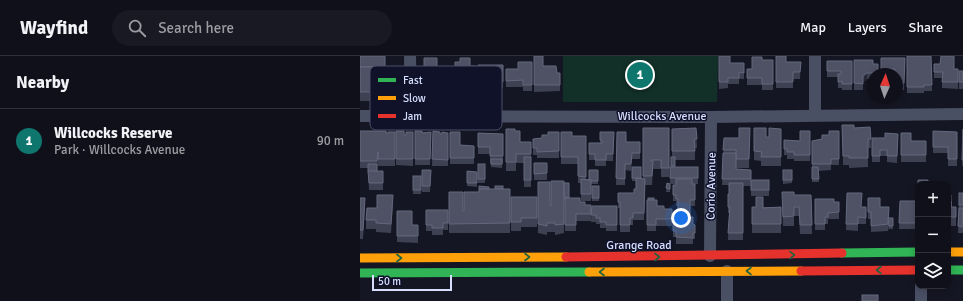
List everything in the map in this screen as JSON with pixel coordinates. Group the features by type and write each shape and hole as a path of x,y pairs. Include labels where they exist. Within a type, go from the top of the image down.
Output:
{"main road":[{"name":"Grange Road","path":"360,258 710,256 915,252"},
{"path":"951,252 963,252"},
{"path":"710,256 727,271"},
{"path":"360,273 915,270"},
{"path":"951,270 963,270"}],"street":[{"path":"410,56 410,66"},
{"path":"815,56 815,115"},
{"name":"Willcocks Avenue","path":"502,116 711,117 963,114"},
{"name":"Corio Avenue","path":"710,256 711,117"},
{"path":"727,271 727,301"},
{"path":"921,289 921,301"}],"green space":[{"path":"563,56 718,56 717,102 563,102"}],"building":[{"path":"360,56 385,56 385,66 360,67"},
{"path":"534,56 543,56 543,66 556,66 557,73 560,73 560,85 534,85"},
{"path":"719,56 730,56 730,63 744,63 744,73 739,72 739,78 728,78 728,82 719,82"},
{"path":"776,56 786,56 786,62 801,62 800,72 793,72 793,82 776,82"},
{"path":"907,56 931,56 932,85 924,85 924,87 907,87"},
{"path":"941,56 954,56 954,69 958,69 958,82 942,82 943,72 934,72 934,64 940,64"},
{"path":"752,57 762,57 762,60 773,60 773,84 762,84 762,78 747,78 747,69 752,69"},
{"path":"424,58 437,58 437,66 424,66"},
{"path":"460,58 470,58 470,66 455,66 455,62 460,62"},
{"path":"881,58 905,58 904,83 903,68 881,68"},
{"path":"854,60 873,60 873,64 878,64 878,68 867,68 867,73 863,76 863,84 854,83"},
{"path":"827,61 852,61 852,84 842,84 842,81 838,82 838,74 841,74 841,71 827,71"},
{"path":"518,62 532,62 532,85 523,85 523,80 506,81 506,69 518,69"},
{"path":"503,65 503,82 502,66 478,66"},
{"path":"360,67 370,67 370,92 360,92"},
{"path":"959,71 963,71 963,82 959,82"},
{"path":"842,125 854,125 854,128 870,127 871,139 868,139 868,158 849,158 849,156 843,156"},
{"path":"643,128 669,128 669,168 661,168 661,160 651,160 653,161 652,176 643,176"},
{"path":"696,128 697,139 694,139 695,151 672,151 672,129"},
{"path":"739,128 750,128 749,159 736,159 736,150 723,150 724,138 739,138"},
{"path":"754,128 766,128 766,137 769,137 769,128 781,129 781,157 761,157 762,152 754,151"},
{"path":"506,129 515,129 515,131 520,131 520,142 531,142 531,154 516,154 516,162 506,162"},
{"path":"963,129 963,160 962,160"},
{"path":"360,131 386,131 386,133 395,132 395,159 378,159 378,152 377,161 360,161"},
{"path":"396,131 404,131 404,135 406,135 406,132 413,132 413,159 396,159"},
{"path":"415,131 422,131 422,133 431,132 430,159 415,159"},
{"path":"433,131 440,132 440,134 442,134 442,132 448,133 448,160 432,159"},
{"path":"800,131 810,131 810,155 794,155 794,152 787,152 787,149 784,149 784,140 800,141"},
{"path":"829,131 839,131 839,159 831,159 831,164 812,164 812,141 822,139 822,135 829,135"},
{"path":"933,131 957,132 957,159 948,159 948,147 933,147"},
{"path":"450,132 460,132 460,145 474,146 474,158 450,158"},
{"path":"548,132 559,132 559,151 537,152 537,148 533,148 533,139 542,138 542,135 548,135"},
{"path":"561,132 572,132 572,136 586,136 586,177 578,176 578,157 561,157"},
{"path":"600,132 614,132 613,154 606,154 606,160 595,160 595,154 589,154 589,143 602,143 600,140"},
{"path":"617,132 626,132 626,142 640,142 640,153 632,153 631,164 625,164 625,179 616,178"},
{"path":"478,133 503,134 503,156 490,156 490,147 478,147"},
{"path":"885,133 898,134 897,156 887,156 887,150 880,150 880,156 872,156 872,138 885,138"},
{"path":"901,133 911,133 911,141 926,141 926,155 901,155"},
{"path":"723,153 736,153 736,169 751,170 751,179 722,179"},
{"path":"524,157 531,157 531,180 524,180"},
{"path":"671,157 675,157 675,166 671,166"},
{"path":"491,159 502,159 502,164 491,164"},
{"path":"534,163 547,163 547,173 534,174"},
{"path":"368,164 377,164 377,171 368,172"},
{"path":"478,164 485,164 485,179 478,179"},
{"path":"632,167 641,167 641,178 632,178"},
{"path":"670,167 698,167 698,178 670,178"},
{"path":"812,167 818,167 819,179 812,179"},
{"path":"422,170 431,170 430,186 422,186"},
{"path":"589,170 598,170 598,181 589,180"},
{"path":"783,170 792,170 792,180 783,180"},
{"path":"368,171 383,171 383,183 369,183"},
{"path":"467,171 477,172 477,183 467,183"},
{"path":"413,176 421,176 421,190 413,190"},
{"path":"636,178 645,179 644,213 633,213 633,218 630,218 630,225 620,225 620,202 618,202 618,193 634,193 634,189 636,189"},
{"path":"581,179 591,180 591,194 581,194"},
{"path":"676,179 692,179 692,184 695,184 695,200 690,200 690,217 693,217 693,224 695,225 695,233 693,233 693,238 676,237 676,231 673,231 673,221 676,221 676,217 678,217 678,199 676,199 676,195 673,195 673,185 676,185"},
{"path":"751,180 769,180 769,190 751,190"},
{"path":"551,181 564,181 564,224 555,225 555,223 547,223 547,226 538,224 538,182 550,182 551,206"},
{"path":"564,183 569,183 569,198 564,197"},
{"path":"667,183 670,184 670,189 666,188"},
{"path":"729,183 743,183 743,233 728,233 730,207 728,207"},
{"path":"479,186 489,187 489,189 479,189"},
{"path":"495,186 503,186 503,189 495,189"},
{"path":"592,186 599,186 599,198 592,198"},
{"path":"479,189 510,189 510,223 449,224 449,192 463,192 464,211 464,192 479,192"},
{"path":"782,192 794,192 794,195 811,195 812,225 800,225 799,207 794,207 794,216 783,217"},
{"path":"847,193 862,193 861,207 866,207 866,218 858,217 858,224 846,224"},
{"path":"959,193 963,193 963,205 959,205"},
{"path":"377,195 393,195 391,224 376,223 376,220 366,220 367,208 377,208"},
{"path":"511,197 537,197 537,218 521,218 521,222 511,222"},
{"path":"756,197 763,197 763,208 781,207 781,224 752,224 752,207 756,207"},
{"path":"360,198 365,198 363,230 360,230"},
{"path":"565,198 580,198 580,202 585,202 585,205 591,205 591,214 576,214 576,225 565,225"},
{"path":"648,198 654,198 654,200 648,200"},
{"path":"868,198 880,198 880,207 889,207 888,224 871,226 871,212 868,212"},
{"path":"815,199 834,199 834,202 839,202 839,212 828,213 828,217 825,217 825,224 815,224"},
{"path":"647,200 657,200 657,206 664,206 664,209 672,209 672,219 656,219 656,225 647,225"},
{"path":"900,201 915,201 915,223 899,223"},
{"path":"592,206 617,206 617,225 606,225 606,222 600,222 600,218 596,218 596,215 591,215"},
{"path":"951,207 956,207 956,217 951,217"},
{"path":"959,208 963,208 963,227 958,226"},
{"path":"426,210 448,210 448,223 443,223 443,228 432,228 432,225 426,225"},
{"path":"397,211 412,211 412,225 418,225 418,236 397,236"},
{"path":"888,218 893,218 893,226 889,226"},
{"path":"862,295 878,295 878,301 862,301"}],"traffic: fast":[{"path":"842,253 915,252"},
{"path":"951,270 963,270"},
{"path":"360,273 589,272"}],"traffic: slow":[{"path":"951,252 963,252"},
{"path":"360,258 566,257"},
{"path":"589,272 801,271"}],"traffic: jam":[{"path":"566,257 842,253"},
{"path":"801,271 915,270"}],"place":[{"name":"Willcocks Reserve","path":"640,75"}]}
